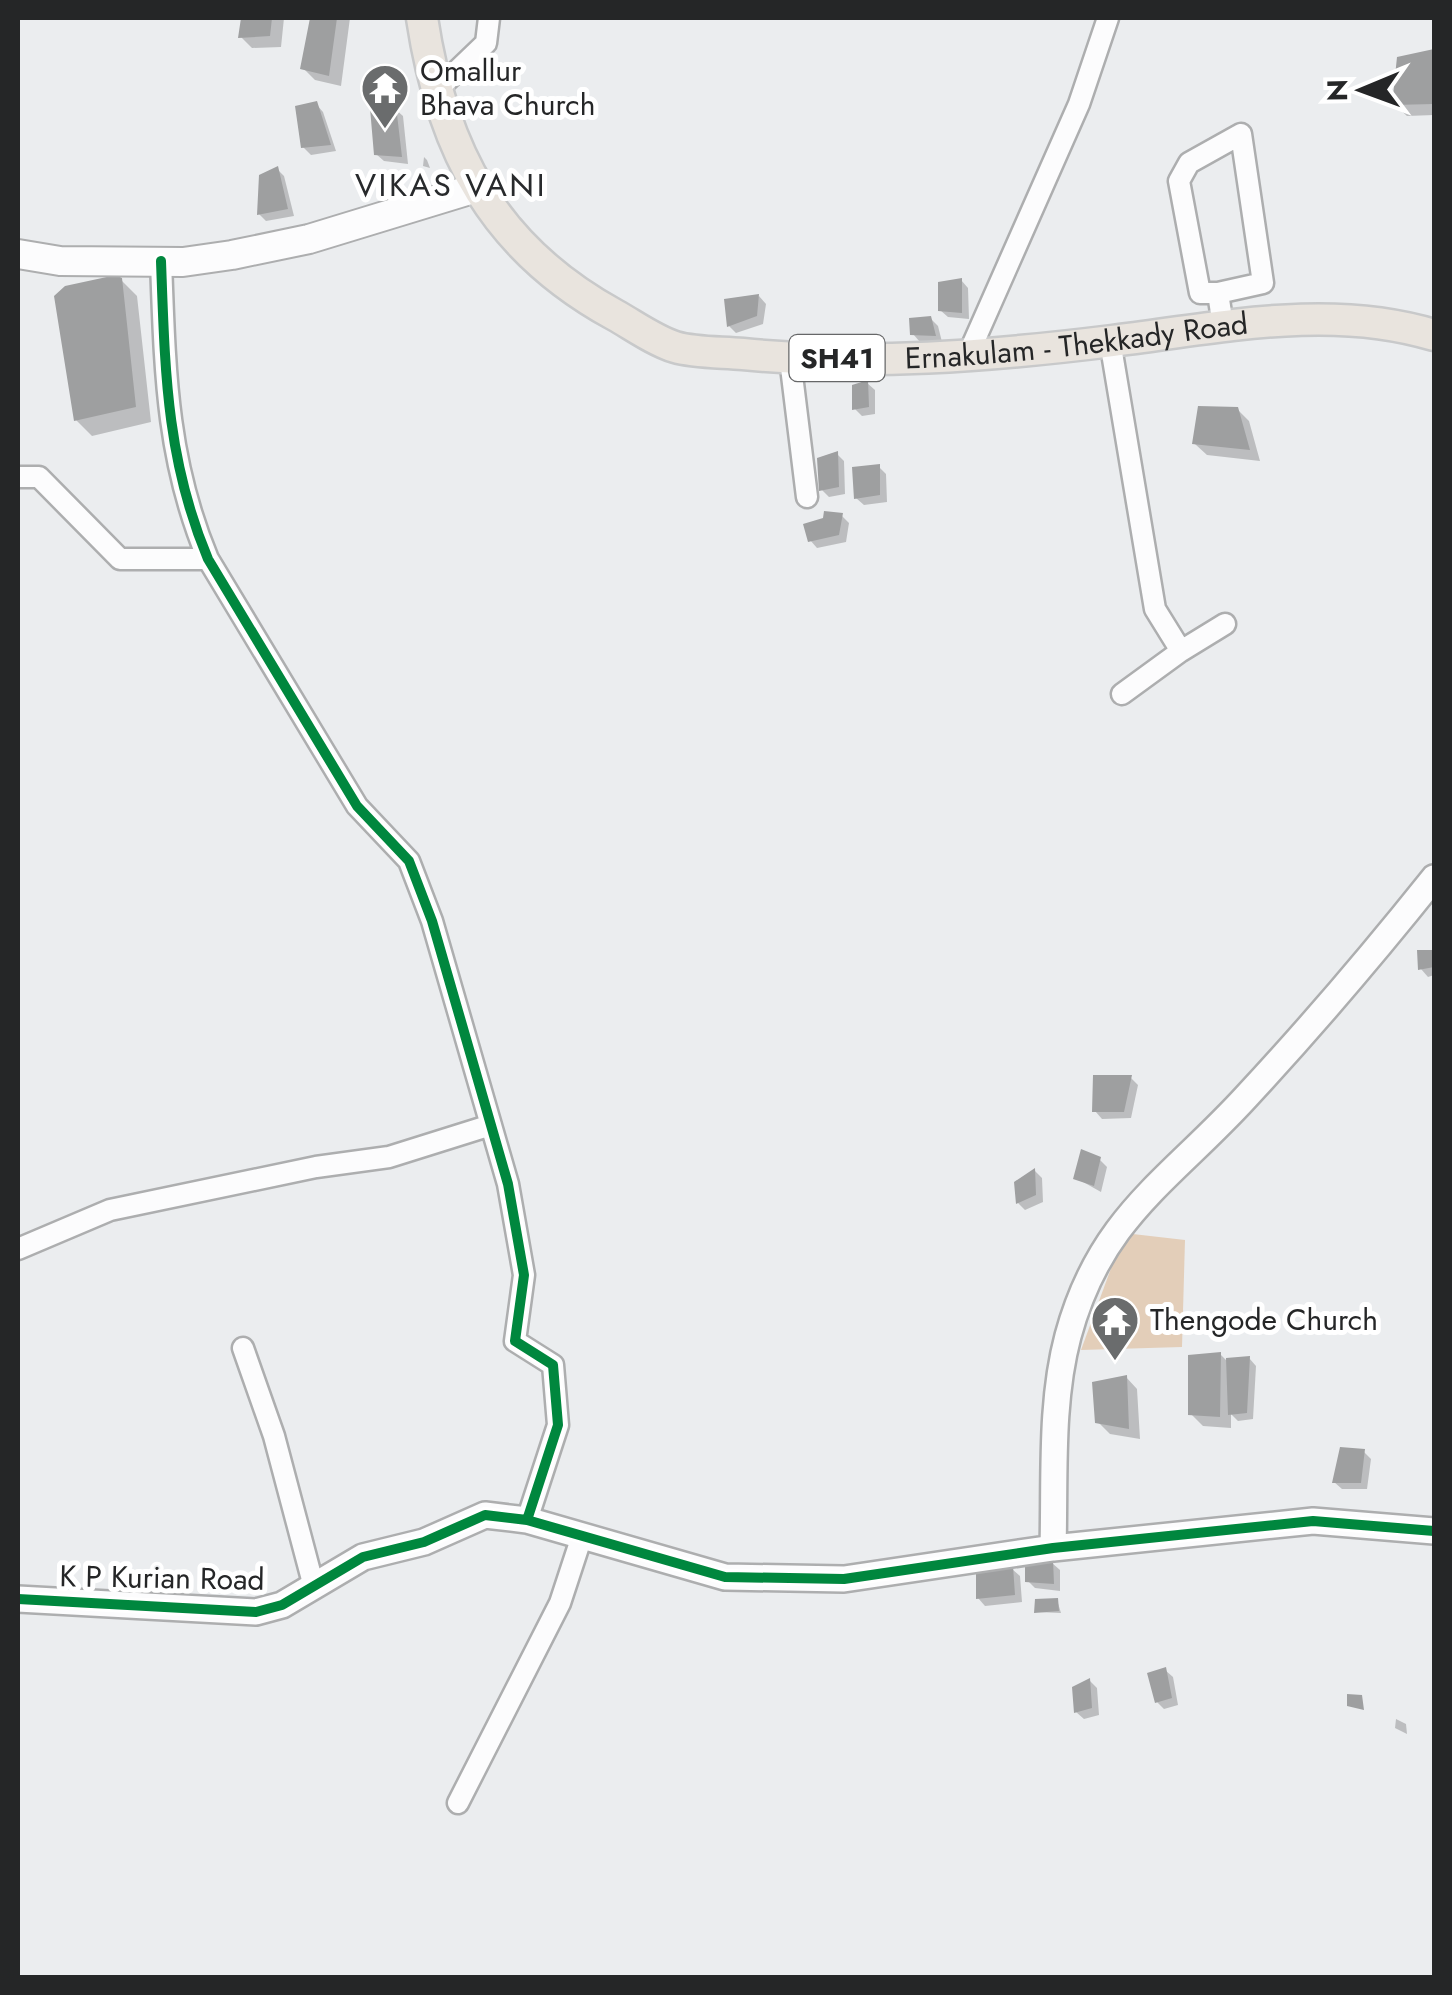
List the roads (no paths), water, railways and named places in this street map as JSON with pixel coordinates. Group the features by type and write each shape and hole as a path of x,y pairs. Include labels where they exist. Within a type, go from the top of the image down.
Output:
{"main road":[{"name":"Ernakulam - Thekkady Road","path":"422,18 450,138 476,188 547,273 674,347 790,359 968,355 1223,326 1338,319 1394,323 1434,335"},
{"path":"18,254 60,261 162,261 232,255 292,243 476,188"}],"street":[{"path":"438,89 486,43 489,18"},
{"path":"968,355 1079,104 1108,18"},
{"path":"1242,134 1263,283 1218,293 1200,292 1179,181 1189,163 1242,134"},
{"path":"162,261 167,410 176,466 208,560 357,806 409,862 432,921 508,1184 524,1276 515,1341 553,1365 558,1425 527,1520"},
{"path":"1218,293 1223,326"},
{"path":"1110,341 1155,609 1181,651"},
{"path":"790,359 806,497"},
{"path":"18,478 38,477 120,560 208,560"},
{"path":"1122,694 1226,624"},
{"path":"1052,1548 1059,1389 1068,1337 1112,1233 1317,1020 1434,878"},
{"path":"18,1249 110,1210 316,1167 389,1158 490,1125"},
{"path":"243,1348 274,1436 314,1587"},
{"name":"K P Kurian Road","path":"18,1600 256,1612 282,1605 363,1557 424,1542 484,1515 527,1520 581,1539 725,1577 755,1580 844,1579 1052,1548 1313,1520 1434,1531"},
{"path":"458,1802 560,1603 581,1539"}],"place":[{"name":"Omallur Bhava Church","path":"385,130"},
{"name":"Thengode Church","path":"1115,1362"}],"district":[{"name":"VIKAS VANI","path":"451,185"}]}
